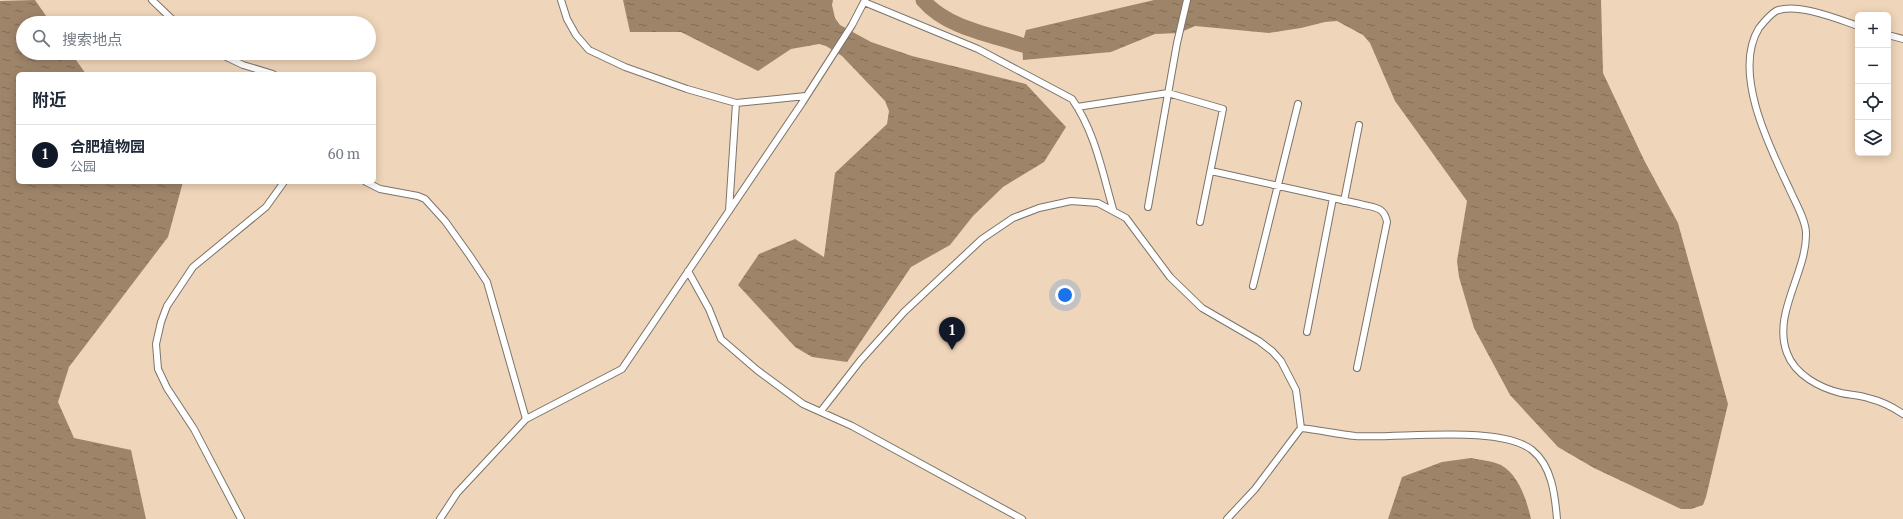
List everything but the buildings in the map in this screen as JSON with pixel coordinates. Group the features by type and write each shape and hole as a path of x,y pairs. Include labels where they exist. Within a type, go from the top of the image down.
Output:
{"lane":[{"path":"152,0 169,16"},
{"path":"561,0 567,20 576,35 589,50 625,67 687,89 736,103 806,96"},
{"path":"1148,207 1179,34 1187,0"},
{"path":"440,519 457,493 526,419 622,369 834,54 865,1 978,49 1072,99 1094,141 1113,209"},
{"path":"1855,25 1794,8 1776,11 1761,26 1755,36 1750,51 1750,82 1762,122 1806,232 1802,261 1783,324 1787,353 1800,373 1819,385 1840,393 1868,398 1895,409 1903,414"},
{"path":"1891,36 1903,39"},
{"path":"232,60 242,65 266,72"},
{"path":"1077,107 1168,93 1223,109 1200,222"},
{"path":"729,212 736,103"},
{"path":"1253,286 1279,186 1298,104"},
{"path":"1344,200 1359,125"},
{"path":"1210,170 1344,200 1379,209 1385,213 1387,222 1357,368"},
{"path":"241,519 194,428 167,388 158,369 156,344 161,322 167,306 193,267 266,206 282,184"},
{"path":"370,184 380,189 418,196 425,199 445,221 470,256 487,282 526,419"},
{"path":"1307,332 1333,198"},
{"path":"821,411 860,361 904,312 982,239 1013,218 1039,208 1071,201 1098,203 1113,209 1126,218 1170,277 1202,308 1259,340 1281,361 1296,390 1301,428 1255,489 1227,519"},
{"path":"688,271 709,309 721,339 757,370 803,404 852,426 1022,519"},
{"path":"1301,428 1355,436 1493,435 1517,442 1532,450 1546,467 1553,487 1557,519"}],"shaded area":[{"path":"0,0 1903,0 1903,519 0,519"}],"water":[{"path":"35,0 46,16 16,16 16,60 76,60 85,72 16,72 16,184 182,184 168,237 69,367 58,402 74,438 131,450 146,519 0,519 0,1"},
{"path":"623,0 833,0 832,5 835,18 840,25 871,42 912,56 1026,84 1066,127 1044,162 1003,187 973,216 950,245 911,267 847,362 812,357 795,347 738,285 759,254 795,239 824,257 835,173 887,124 889,111 885,101 842,56 826,46 819,44 791,49 758,71 681,32 630,32"},
{"path":"1154,0 1601,0 1603,73 1644,160 1678,223 1728,404 1703,505 1691,509 1681,509 1594,468 1558,447 1510,395 1474,328 1459,277 1457,261 1467,201 1395,101 1370,43 1363,35 1337,21 1269,33 1195,26 1179,33 1155,34 1111,52 1023,60 1022,45 1026,30"},
{"path":"1471,458 1494,462 1507,469 1513,475 1521,489 1531,519 1388,519 1402,477 1442,462"}],"waterway":[{"path":"923,0 933,10 956,24 1022,45"}],"place":[{"name":"合肥植物园","path":"952,350"}]}
